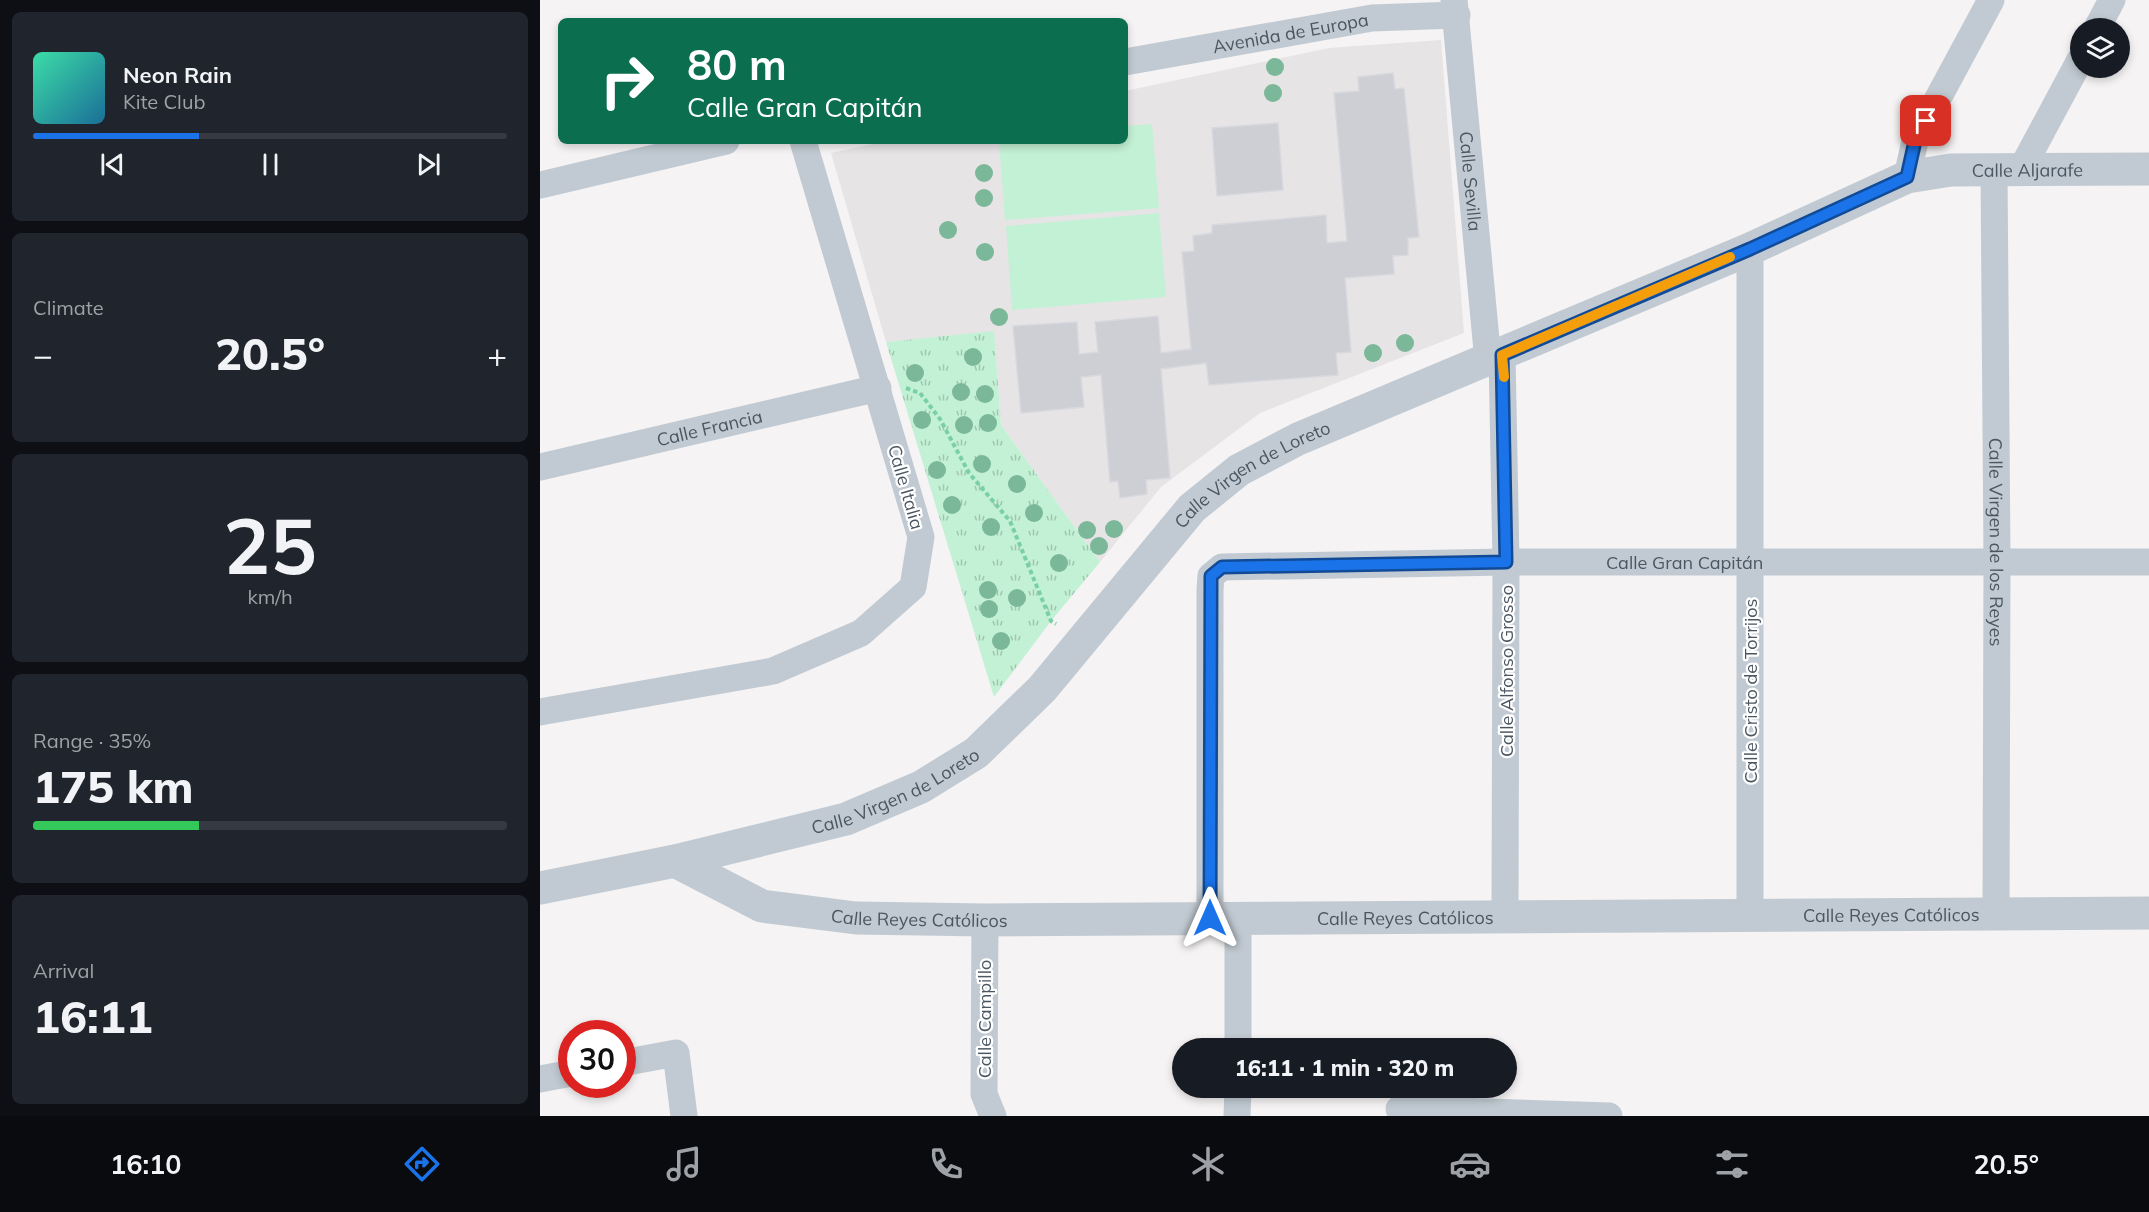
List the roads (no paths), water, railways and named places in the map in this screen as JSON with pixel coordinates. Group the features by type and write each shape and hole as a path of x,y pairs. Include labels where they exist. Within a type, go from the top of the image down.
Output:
{"street":[{"path":"1907,177 1915,141 1991,0"},
{"path":"2102,18 2112,0"},
{"name":"Avenida de Europa","path":"1128,61 1372,18 1456,7"},
{"name":"Calle Sevilla","path":"1456,7 1495,358"},
{"path":"2008,170 2070,75"},
{"path":"540,185 713,144"},
{"name":"Calle Italia","path":"540,712 772,671 861,633 913,587 921,537 804,144"},
{"name":"Calle Aljarafe","path":"1907,177 1951,170 2149,169"},
{"name":"Calle Virgen de los Reyes","path":"1996,914 1997,560 2008,170"},
{"name":"Calle Virgen de Loreto","path":"540,888 567,880 675,861 846,819 921,787 976,753 1042,689 1192,508 1239,470 1298,439 1750,249 1907,177"},
{"name":"Calle Cristo de Torrijos","path":"1750,249 1750,917"},
{"name":"Calle Alfonso Grosso","path":"1495,358 1506,562 1505,915"},
{"name":"Calle Francia","path":"540,467 878,388"},
{"name":"Calle Gran Capitán","path":"1224,918 1210,590 1211,576 1222,567 1506,562 1997,560 2149,562"},
{"name":"Calle Reyes Católicos","path":"675,861 762,906 856,918 985,920 1505,915 1750,917 2149,913"},
{"path":"1224,918 1237,1038"},
{"name":"Calle Campillo","path":"985,920 984,1094 993,1116"},
{"path":"636,1060 676,1053 684,1116"},
{"path":"540,1079 558,1076"},
{"path":"1238,1098 1238,1116"},
{"path":"1400,1109 1609,1116"}]}
